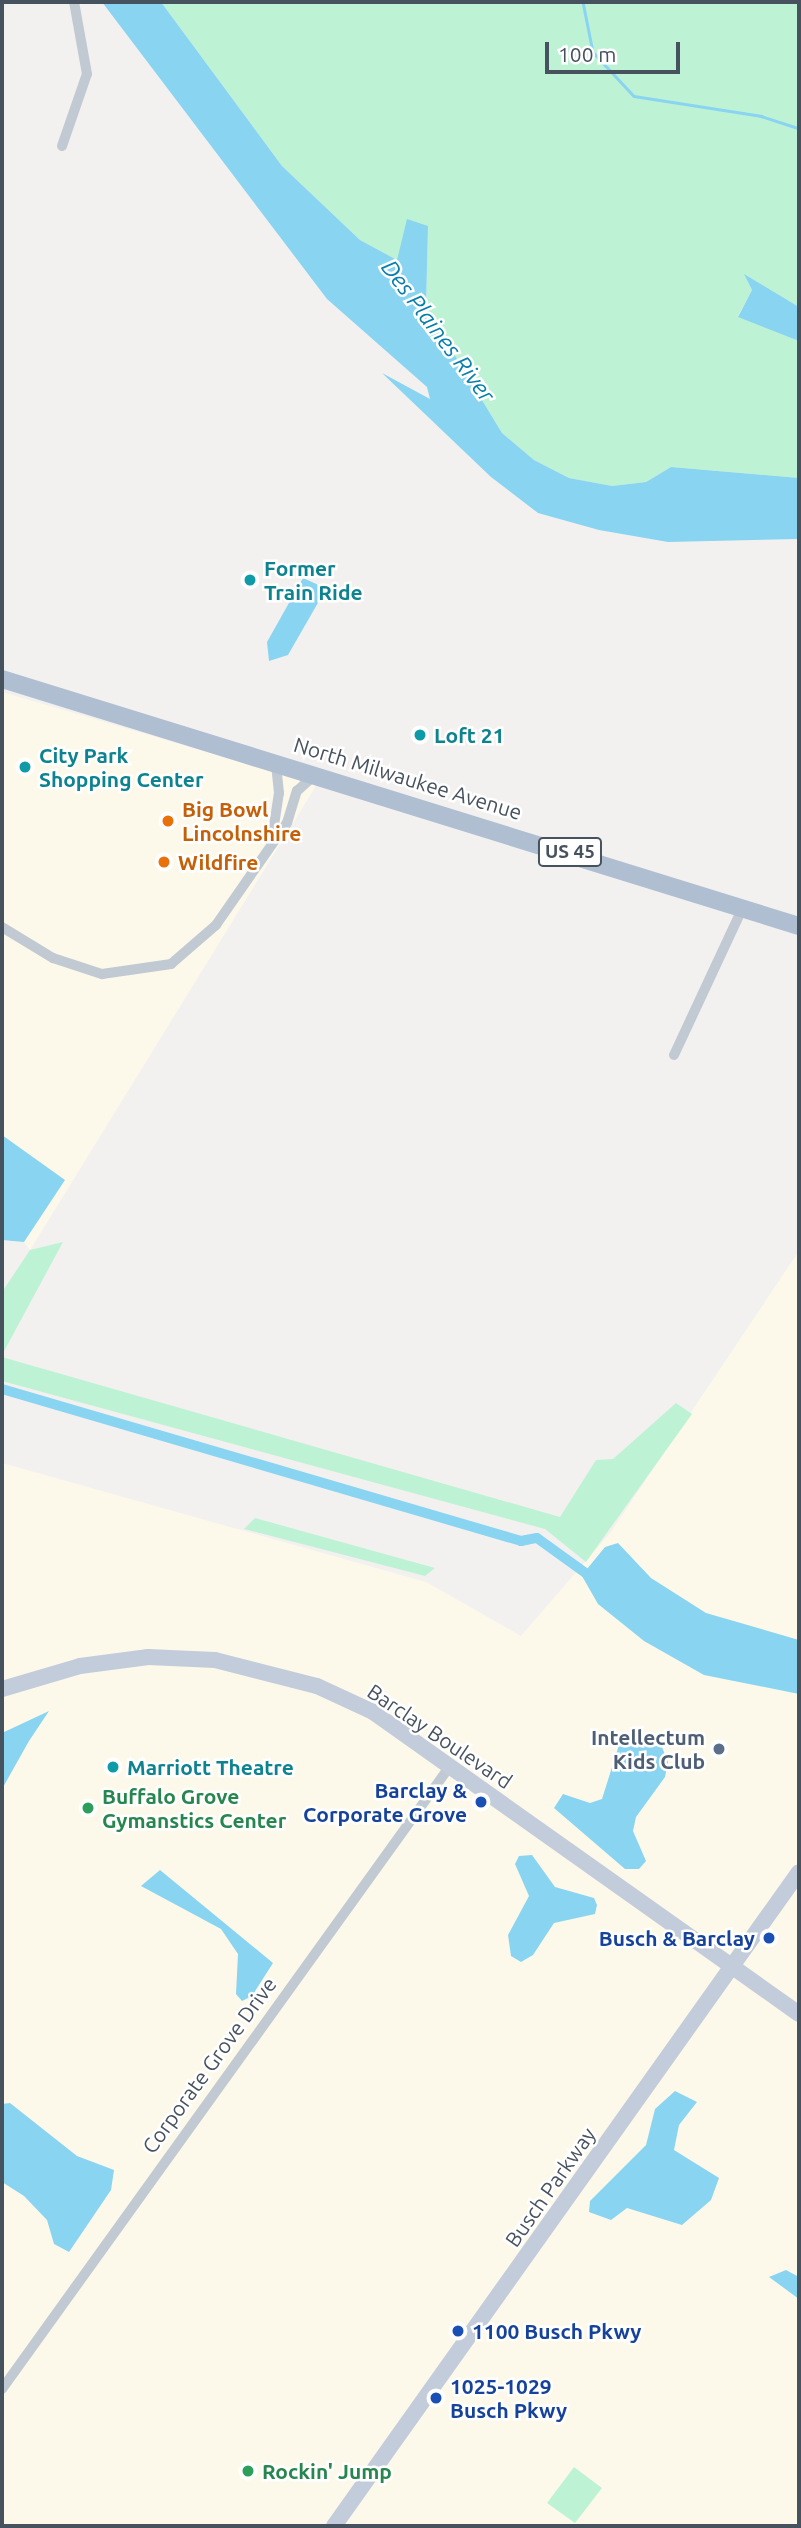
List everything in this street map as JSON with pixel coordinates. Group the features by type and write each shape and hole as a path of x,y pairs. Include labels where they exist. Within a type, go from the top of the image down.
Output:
{"main road":[{"name":"North Milwaukee Avenue","path":"2,679 317,773 799,926"}],"street":[{"path":"62,146 87,74 74,2"},
{"path":"271,845 279,793 275,761"},
{"path":"2,927 76,968 102,974 150,971 193,951 271,845 297,791 317,773"},
{"path":"674,1055 743,907"},
{"name":"Barclay Boulevard","path":"2,1689 109,1660 225,1662 281,1674 347,1699 450,1766 799,2014"},
{"name":"Corporate Grove Drive","path":"2,2389 450,1766"},
{"name":"Busch Parkway","path":"334,2526 799,1872"}],"shaded area":[{"path":"2,692 317,784 30,1250 24,1242 2,1240"},
{"path":"799,1251 799,2526 2,2526 2,1463 426,1582 521,1636 611,1532"}],"green space":[{"path":"161,2 799,2 799,307 745,275 752,290 738,316 799,341 799,478 671,467 646,482 612,486 569,478 534,460 502,433 426,308 428,226 397,260 360,240 282,166"},
{"path":"63,1242 2,1355 2,1292 30,1250"},
{"path":"2,1357 560,1517 596,1460 613,1459 676,1403 692,1414 586,1562 545,1529 2,1381"},
{"path":"255,1518 435,1568 425,1576 244,1529"},
{"path":"574,2467 602,2488 575,2523 547,2503"}],"water":[{"name":"Des Plaines River","path":"102,2 161,2 282,166 360,240 397,260 407,219 428,226 426,308 502,433 534,460 569,478 612,486 646,482 671,467 799,478 799,539 668,542 599,530 538,513 491,477 382,373 430,399 427,387 327,299"},
{"path":"744,274 799,307 799,341 738,317 752,290"},
{"path":"303,578 323,587 319,601 288,655 269,661 267,642"},
{"path":"2,1135 65,1180 24,1242 2,1240"},
{"path":"618,1543 651,1578 706,1613 799,1640 799,1694 704,1675 644,1641 598,1604 578,1569 587,1569 605,1547"},
{"path":"49,1711 29,1741 2,1789 2,1733"},
{"path":"645,1737 662,1747 668,1762 665,1777 636,1817 633,1831 646,1861 639,1869 625,1869 554,1808 563,1794 590,1803 602,1799 619,1745"},
{"path":"532,1855 555,1887 594,1898 597,1905 595,1914 554,1923 533,1955 521,1962 511,1956 508,1935 529,1896 515,1864 519,1856"},
{"path":"160,1870 273,1963 252,1996 242,2001 236,1994 238,1954 221,1929 141,1886"},
{"path":"675,2091 697,2102 679,2125 674,2150 719,2178 711,2200 682,2225 627,2208 611,2220 589,2212 590,2201 646,2145 655,2109"},
{"path":"10,2103 77,2156 114,2170 111,2190 69,2252 54,2244 47,2220 24,2196 2,2182 2,2104"},
{"path":"786,2270 799,2277 799,2299 769,2277"}],"waterway":[{"path":"583,2 593,52 634,96 761,116 799,128"},
{"path":"2,1389 521,1541 537,1538 587,1574"}],"place":[{"name":"Former Train Ride","path":"250,580"},
{"name":"Loft 21","path":"420,735"},
{"name":"City Park Shopping Center","path":"25,767"},
{"name":"Big Bowl Lincolnshire","path":"168,821"},
{"name":"Wildfire","path":"164,862"},
{"name":"Intellectum Kids Club","path":"719,1749"},
{"name":"Marriott Theatre","path":"113,1767"},
{"name":"Barclay & Corporate Grove","path":"481,1802"},
{"name":"Buffalo Grove Gymanstics Center","path":"88,1808"},
{"name":"Busch & Barclay","path":"769,1938"},
{"name":"1100 Busch Pkwy","path":"458,2331"},
{"name":"1025-1029 Busch Pkwy","path":"436,2398"},
{"name":"Rockin' Jump","path":"248,2471"}]}
